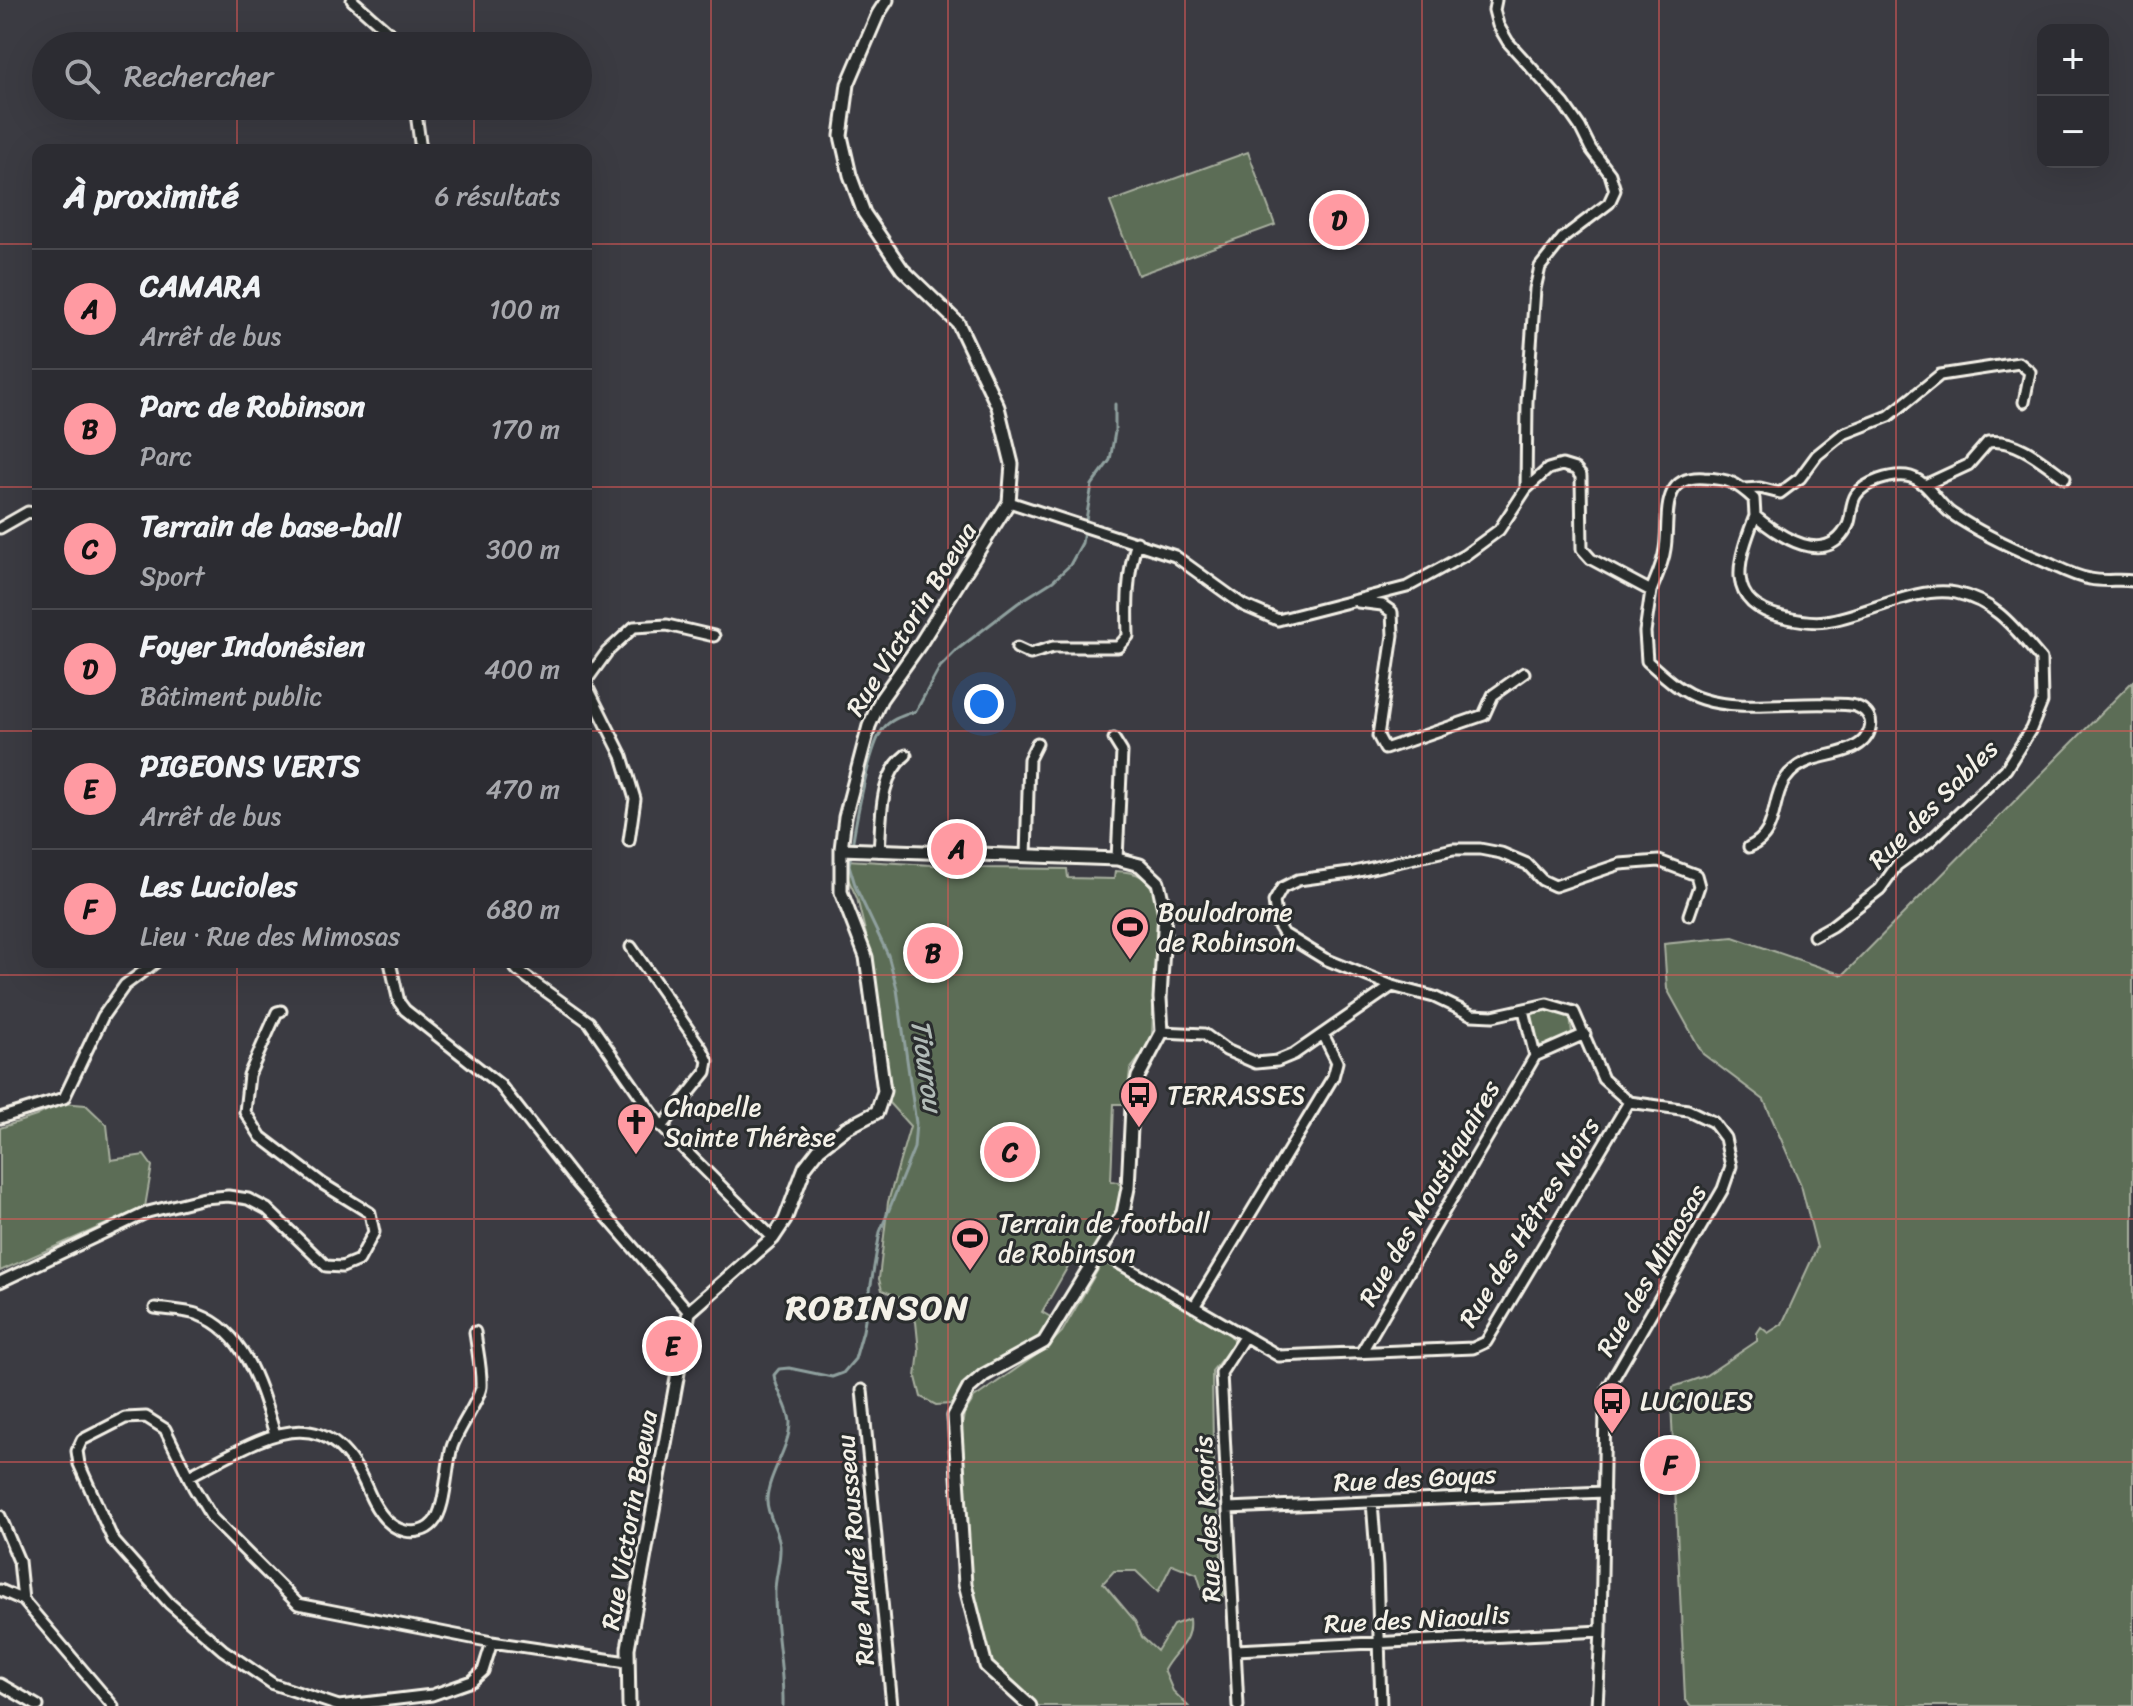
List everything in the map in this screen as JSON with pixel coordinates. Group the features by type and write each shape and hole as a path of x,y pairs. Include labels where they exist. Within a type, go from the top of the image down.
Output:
{"street":[{"path":"352,0 388,32"},
{"name":"Rue Victorin Boewa","path":"629,1706 627,1662 689,1312 773,1238 785,1220 805,1167 819,1149 846,1128 877,1112 884,1091 866,957 841,892 849,850 847,804 866,732 881,699 920,644 1009,502 1012,464 998,407 958,323 902,269 864,213 850,175 841,136 848,84 887,0"},
{"path":"1496,0 1494,10 1498,25 1508,42 1564,104 1610,174 1615,190 1609,203 1563,238 1540,267 1535,289 1527,402 1526,489"},
{"path":"417,120 420,144"},
{"path":"1744,489 1760,488 1780,493 1800,478 1817,455 1843,434 1889,416 1940,375 2019,363 2030,372 2024,402"},
{"path":"1925,485 1968,465 1988,442 1996,441 2012,444 2065,478"},
{"path":"1009,502 1175,556 1243,605 1278,620 1407,587 1465,555 1499,530 1526,489 1548,469 1562,465 1575,469 1581,476 1582,549 1591,559 1651,591"},
{"path":"1749,847 1762,841 1772,824 1776,792 1790,774 1809,760 1860,744 1869,733 1871,723 1866,712 1857,706 1703,700 1673,685 1647,661 1645,632 1651,591 1665,549 1671,494 1679,483 1694,477 1730,480 1754,499 1755,516 1778,536 1803,546 1818,546 1836,540 1848,524 1857,494 1866,486 1892,476 1914,478 1925,485 1948,512 2005,546 2091,580 2133,581"},
{"path":"0,528 28,512 32,513"},
{"name":"Rue des Sables","path":"1755,516 1740,555 1743,593 1752,605 1766,613 1824,622 1912,596 1954,593 1990,605 2041,659 2042,702 2031,729 2006,769 1930,841 1897,865 1880,889 1814,936"},
{"path":"1017,648 1030,654 1053,647 1118,647 1128,636 1128,586 1137,542"},
{"path":"1349,601 1382,605 1392,612 1393,635 1378,736 1385,749 1484,715 1493,695 1524,673"},
{"path":"592,674 607,652 634,627 667,625 714,636"},
{"path":"592,695 622,756 635,799 629,841"},
{"path":"1114,739 1122,752 1117,859"},
{"path":"1026,856 1029,759 1037,743"},
{"path":"879,851 885,787 893,765 906,755"},
{"path":"1629,1102 1603,1079 1574,1012 1547,1004 1493,1016 1472,1015 1434,997 1392,986 1325,959 1284,934 1277,923 1274,902 1282,888 1298,880 1350,873 1453,849 1480,849 1501,853 1527,864 1542,880 1555,886 1620,864 1659,861 1696,875 1699,886 1689,915"},
{"path":"849,850 1117,859 1140,865 1158,882 1165,913 1160,998 1162,1032 1138,1077 1132,1107 1128,1188 1123,1213 1044,1342 984,1375 969,1388 954,1416 965,1584 986,1666 1030,1706"},
{"path":"631,947 708,1061 706,1072 662,1127"},
{"path":"0,1118 64,1098 103,1016 125,985 148,968"},
{"path":"391,968 394,986 405,1010 500,1085 574,1179 689,1312"},
{"path":"515,968 589,1022 662,1127 773,1238"},
{"path":"1162,1032 1204,1034 1226,1050 1256,1063 1277,1061 1294,1054 1392,986"},
{"path":"1524,1010 1535,1056 1585,1034"},
{"path":"0,1282 148,1212 184,1201 228,1196 248,1199 267,1209 326,1266 342,1267 359,1260 374,1232 370,1213 323,1184 261,1137 245,1112 249,1075 277,1012 281,1011"},
{"path":"1194,1307 1333,1077 1337,1062 1323,1034"},
{"name":"Rue des Moustiquaires","path":"1361,1353 1535,1056"},
{"name":"Rue des Hêtres Noirs","path":"1100,1252 1279,1356 1473,1348 1486,1342 1629,1102"},
{"name":"Rue des Mimosas","path":"1597,1706 1608,1388 1723,1189 1731,1166 1725,1138 1713,1122 1688,1110 1629,1102"},
{"path":"155,1308 197,1314 222,1327 242,1350 260,1387 275,1434"},
{"path":"189,1476 275,1434 295,1430 315,1433 337,1442 362,1476 374,1506 390,1525 406,1531 422,1531 435,1522 452,1447 481,1390 475,1332"},
{"name":"Rue des Kaoris","path":"1238,1706 1221,1373 1244,1337"},
{"name":"Rue André Rousseau","path":"862,1390 892,1706"},
{"path":"492,1642 483,1671 472,1681 432,1695 339,1706 273,1684 223,1650 169,1603 113,1540 79,1464 77,1451 82,1440 125,1418 146,1417 165,1429 212,1518 298,1604 492,1642 627,1662"},
{"name":"Rue des Goyas","path":"1228,1508 1604,1492"},
{"path":"1372,1502 1381,1706"},
{"path":"0,1516 19,1561 23,1600"},
{"path":"0,1590 23,1600 113,1706"},
{"name":"Rue des Niaoulis","path":"1236,1650 1601,1631"},
{"path":"0,1684 38,1706"}],"green space":[{"path":"1248,152 1275,225 1138,275 1110,202"},
{"path":"2133,681 2133,1706 1691,1706 1685,1699 1671,1401 1673,1387 1705,1376 1757,1341 1761,1327 1768,1333 1782,1324 1817,1248 1801,1185 1764,1100 1703,1054 1667,989 1664,944 1733,937 1843,975"},
{"path":"846,860 983,868 1067,869 1068,878 1114,879 1115,871 1124,872 1141,877 1158,898 1152,1035 1130,1070 1126,1104 1114,1104 1111,1181 1123,1186 1120,1204 1083,1268 1071,1261 1042,1312 1054,1319 1037,1341 951,1404 936,1405 921,1397 916,1377 919,1351 916,1322 901,1298 882,1290 879,1279 888,1202 910,1126 889,1103 875,972 857,898 848,879"},
{"path":"1542,1008 1554,1008 1570,1016 1572,1033 1560,1041 1537,1045 1531,1016"},
{"path":"61,1103 86,1105 107,1125 111,1160 144,1155 152,1166 145,1207 0,1271 0,1128 36,1116"},
{"path":"1107,1264 1229,1334 1235,1342 1212,1371 1213,1449 1224,1594 1221,1599 1206,1602 1197,1574 1172,1564 1158,1592 1136,1571 1114,1571 1103,1583 1135,1621 1142,1637 1157,1651 1173,1625 1189,1619 1185,1641 1164,1670 1173,1691 1188,1706 1031,1706 1021,1690 989,1660 972,1589 961,1433 964,1414 974,1398 1045,1349 1062,1332 1100,1266"}],"waterway":[{"name":"Tiourou","path":"852,846 868,767 883,729 894,720 916,711 940,667 958,649 1018,603 1053,581 1070,565 1082,543 1092,485 1110,460 1115,432 1115,404"},
{"name":"Tiourou","path":"783,1706 775,1595 780,1546 767,1499 771,1480 787,1441 790,1422 774,1375 779,1369 789,1368 832,1377 843,1373 855,1359 863,1331 880,1232 914,1148 916,1123 897,989 888,955 856,888 849,865 851,854"}],"place":[{"name":"Foyer Indonésien","path":"1339,220"},
{"name":"CAMARA","path":"957,849"},
{"name":"Parc de Robinson","path":"933,953"},
{"name":"Boulodrome de Robinson","path":"1130,961"},
{"name":"TERRASSES","path":"1139,1129"},
{"name":"Terrain de base-ball","path":"1010,1152"},
{"name":"Chapelle Sainte Thérèse","path":"636,1156"},
{"name":"Terrain de football de Robinson","path":"970,1272"},
{"name":"PIGEONS VERTS","path":"672,1346"},
{"name":"LUCIOLES","path":"1612,1435"},
{"name":"Les Lucioles","path":"1670,1465"}],"district":[{"name":"ROBINSON","path":"878,1308"}]}
